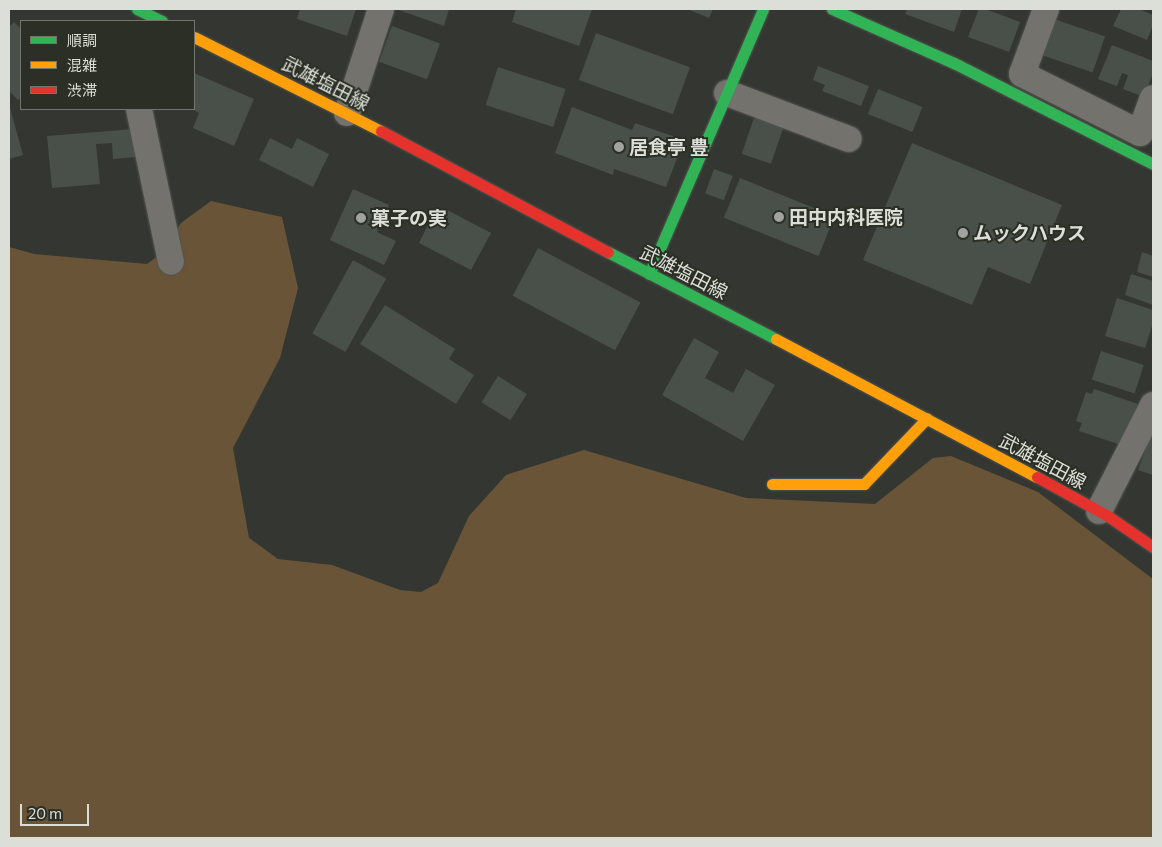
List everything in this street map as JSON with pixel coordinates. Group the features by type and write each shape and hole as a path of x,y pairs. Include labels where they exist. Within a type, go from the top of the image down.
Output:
{"main road":[{"path":"137,9 159,20"},
{"path":"649,274 763,9"},
{"path":"832,9 954,63 1153,164"},
{"name":"武雄塩田線","path":"195,37 347,113 649,274 927,418 1099,511 1153,547"},
{"path":"772,484 864,484 927,418"}],"street":[{"path":"347,113 381,9"},
{"path":"1046,9 1022,74 1140,133 1153,98"},
{"path":"727,93 849,139"},
{"path":"139,110 171,262"},
{"path":"1099,511 1152,409"}],"shaded area":[{"path":"211,201 282,217 298,288 280,358 233,448 249,538 278,559 332,565 400,590 421,592 438,583 469,516 506,475 584,450 746,498 875,504 933,458 951,456 1038,492 1153,579 1153,838 9,838 9,247 34,254 147,264 161,254 181,223"}],"building":[{"path":"300,9 356,9 347,36 297,19"},
{"path":"396,9 449,9 444,26"},
{"path":"516,9 592,9 579,46 512,22"},
{"path":"687,9 713,9 709,18"},
{"path":"907,9 962,9 954,32 905,14"},
{"path":"979,9 985,9 1020,22 1009,52 968,37"},
{"path":"1121,9 1139,9 1153,15 1153,25 1147,40 1113,26"},
{"path":"1054,19 1105,37 1093,73 1042,55"},
{"path":"14,22 20,28 20,98 18,100 9,91 9,27"},
{"path":"392,26 440,43 427,79 379,62"},
{"path":"596,33 690,67 673,114 579,80"},
{"path":"1112,45 1153,61 1153,73 1144,97 1123,89 1128,75 1122,73 1117,86 1098,79"},
{"path":"818,66 869,86 861,106 822,91 825,85 813,80"},
{"path":"498,67 566,89 553,127 486,105"},
{"path":"195,73 254,99 234,146 193,128 199,113 194,110"},
{"path":"878,89 923,107 912,132 868,114"},
{"path":"9,104 23,155 9,159"},
{"name":"居食亭 豊","path":"572,107 632,130 635,123 684,140 666,187 614,169 613,175 555,153"},
{"path":"755,115 784,125 771,164 742,154"},
{"path":"134,129 136,157 113,159 112,143 96,144 100,184 52,188 47,136"},
{"path":"270,138 292,149 297,138 329,154 313,187 259,160"},
{"name":"ムックハウス","path":"912,143 1062,205 1030,284 988,267 972,305 863,260"},
{"path":"714,169 733,176 724,200 705,193"},
{"name":"田中内科医院","path":"740,178 835,216 818,256 724,218"},
{"name":"菓子の実","path":"353,189 389,205 377,232 396,241 384,265 330,240"},
{"path":"447,210 491,233 471,270 419,243 432,217 441,222"},
{"path":"538,248 640,302 615,350 513,296"},
{"path":"1142,252 1153,256 1153,277 1137,272"},
{"path":"353,260 386,278 346,352 312,333"},
{"path":"1131,274 1153,281 1153,305 1125,295"},
{"path":"1117,298 1153,310 1153,323 1145,348 1105,336"},
{"path":"385,305 455,349 449,359 474,375 456,404 360,344"},
{"path":"694,338 719,352 705,378 733,393 746,369 775,385 743,441 662,395"},
{"path":"1101,351 1144,365 1135,393 1092,380"},
{"path":"498,376 527,394 510,420 482,402"},
{"path":"1094,389 1138,404 1124,446 1079,431 1082,423 1076,421 1086,392 1092,394"},
{"path":"1153,429 1153,475 1138,470"}],"traffic: fast":[{"path":"137,9 160,20"},
{"path":"649,274 763,9"},
{"path":"832,9 954,63 1153,164"},
{"path":"608,252 776,339"}],"traffic: slow":[{"path":"195,38 381,131"},
{"path":"776,339 1037,477"},
{"path":"772,484 864,484 927,418"}],"traffic: jam":[{"path":"381,131 608,252"},
{"path":"1037,477 1108,516 1153,547"}],"place":[{"name":"居食亭 豊","path":"619,147"},
{"name":"田中内科医院","path":"779,217"},
{"name":"菓子の実","path":"361,218"},
{"name":"ムックハウス","path":"963,233"}]}
